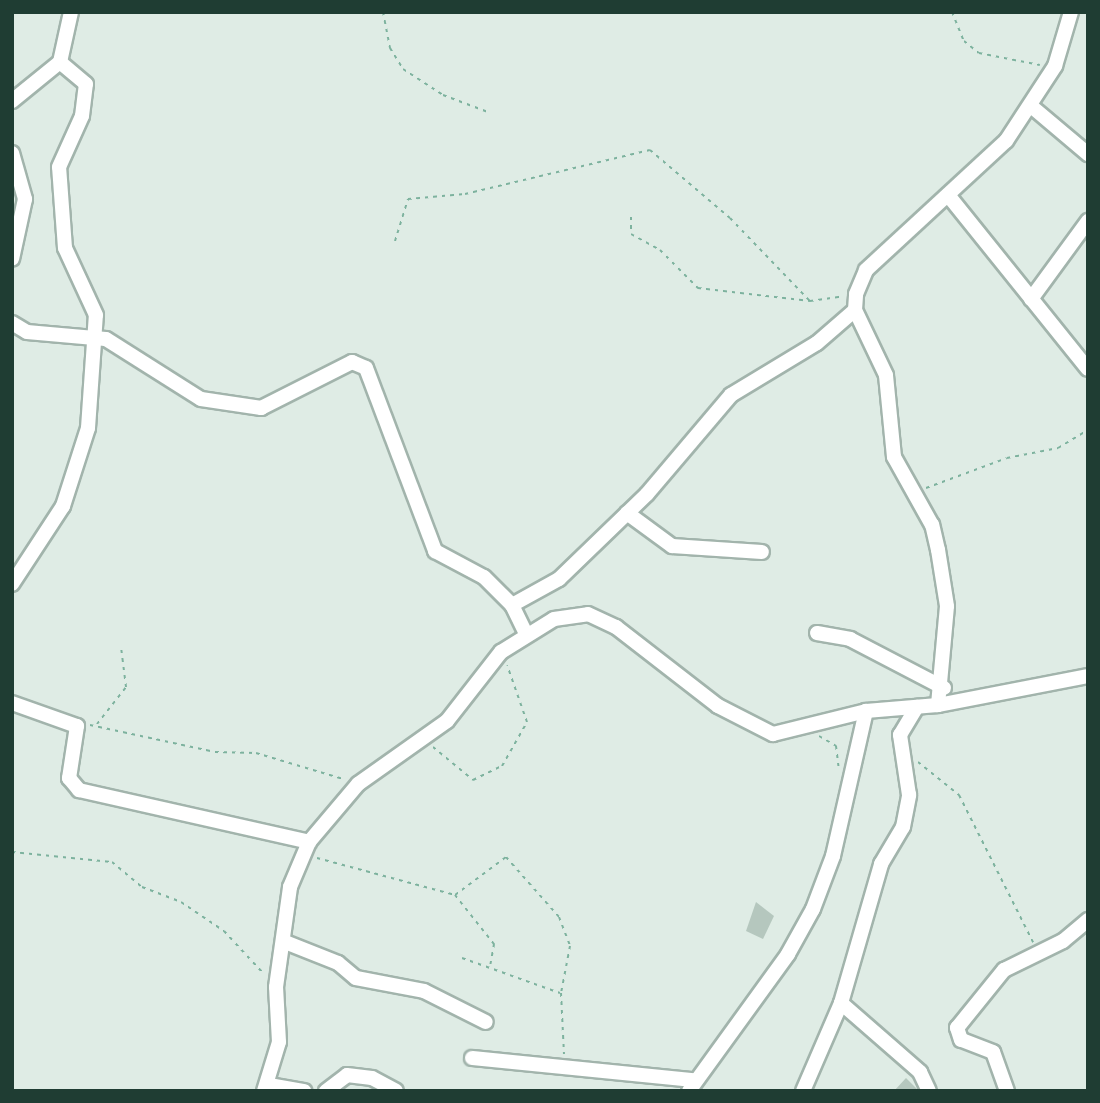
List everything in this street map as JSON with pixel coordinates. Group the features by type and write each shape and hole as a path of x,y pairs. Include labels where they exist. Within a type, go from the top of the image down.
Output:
{"street":[{"path":"12,101 60,62 71,12"},
{"path":"938,705 944,688 947,606 932,525 894,457 886,375 855,310 856,294 866,270 1006,141 1055,66 1071,12"},
{"path":"12,584 63,506 88,428 94,303 65,248 60,220 59,167 82,116 86,84 60,62"},
{"path":"1031,106 1088,154"},
{"path":"12,153 25,199 12,259"},
{"path":"948,195 1088,369"},
{"path":"1031,299 1088,221"},
{"path":"512,605 559,579 627,513 732,395 817,343 855,310"},
{"path":"12,323 27,332 94,337 201,399 261,408 352,362 366,368 435,551 484,577 512,605 526,634"},
{"path":"627,513 671,546 762,552"},
{"path":"304,1091 266,1088 279,1042 276,987 285,942 290,887 309,842 358,783 424,741 500,652 554,619 588,614 615,628 718,706 773,734 866,710 938,705 1088,676"},
{"path":"817,634 850,639 944,688"},
{"path":"12,703 77,726 69,778 79,790 309,842"},
{"path":"803,1091 841,1003 881,864 903,827 909,795 900,735 917,707"},
{"path":"472,1058 563,1064 691,1086 788,954 813,909 834,856 866,710"},
{"path":"1007,1091 993,1052 961,1040 957,1028 1004,970 1088,920"},
{"path":"285,942 338,963 356,978 450,1000 486,1022"},
{"path":"841,1003 920,1072 929,1091"},
{"path":"326,1091 347,1075 372,1078 396,1091"}],"path":[{"path":"383,12 390,48 403,69 443,95 488,112"},
{"path":"952,12 964,40 979,53 1055,66"},
{"path":"395,241 408,199 465,194 650,150 730,218 810,301"},
{"path":"631,217 631,234 660,250 698,288 810,301 856,294"},
{"path":"915,492 1007,458 1058,448 1088,430"},
{"path":"96,725 126,687 121,647"},
{"path":"424,741 473,779 502,766 527,722 500,652"},
{"path":"77,726 96,725 215,752 256,753 358,783"},
{"path":"817,735 836,746 839,771"},
{"path":"903,751 959,795 1039,951"},
{"path":"12,852 112,862 142,887 181,902 223,931 276,987"},
{"path":"302,856 455,895 494,944 490,966"},
{"path":"455,895 499,859 511,860 568,933 561,993 563,1064"},
{"path":"462,958 561,993"}],"building":[{"path":"756,902 774,916 763,939 746,931"},
{"path":"906,1078 919,1091 894,1091"}]}
